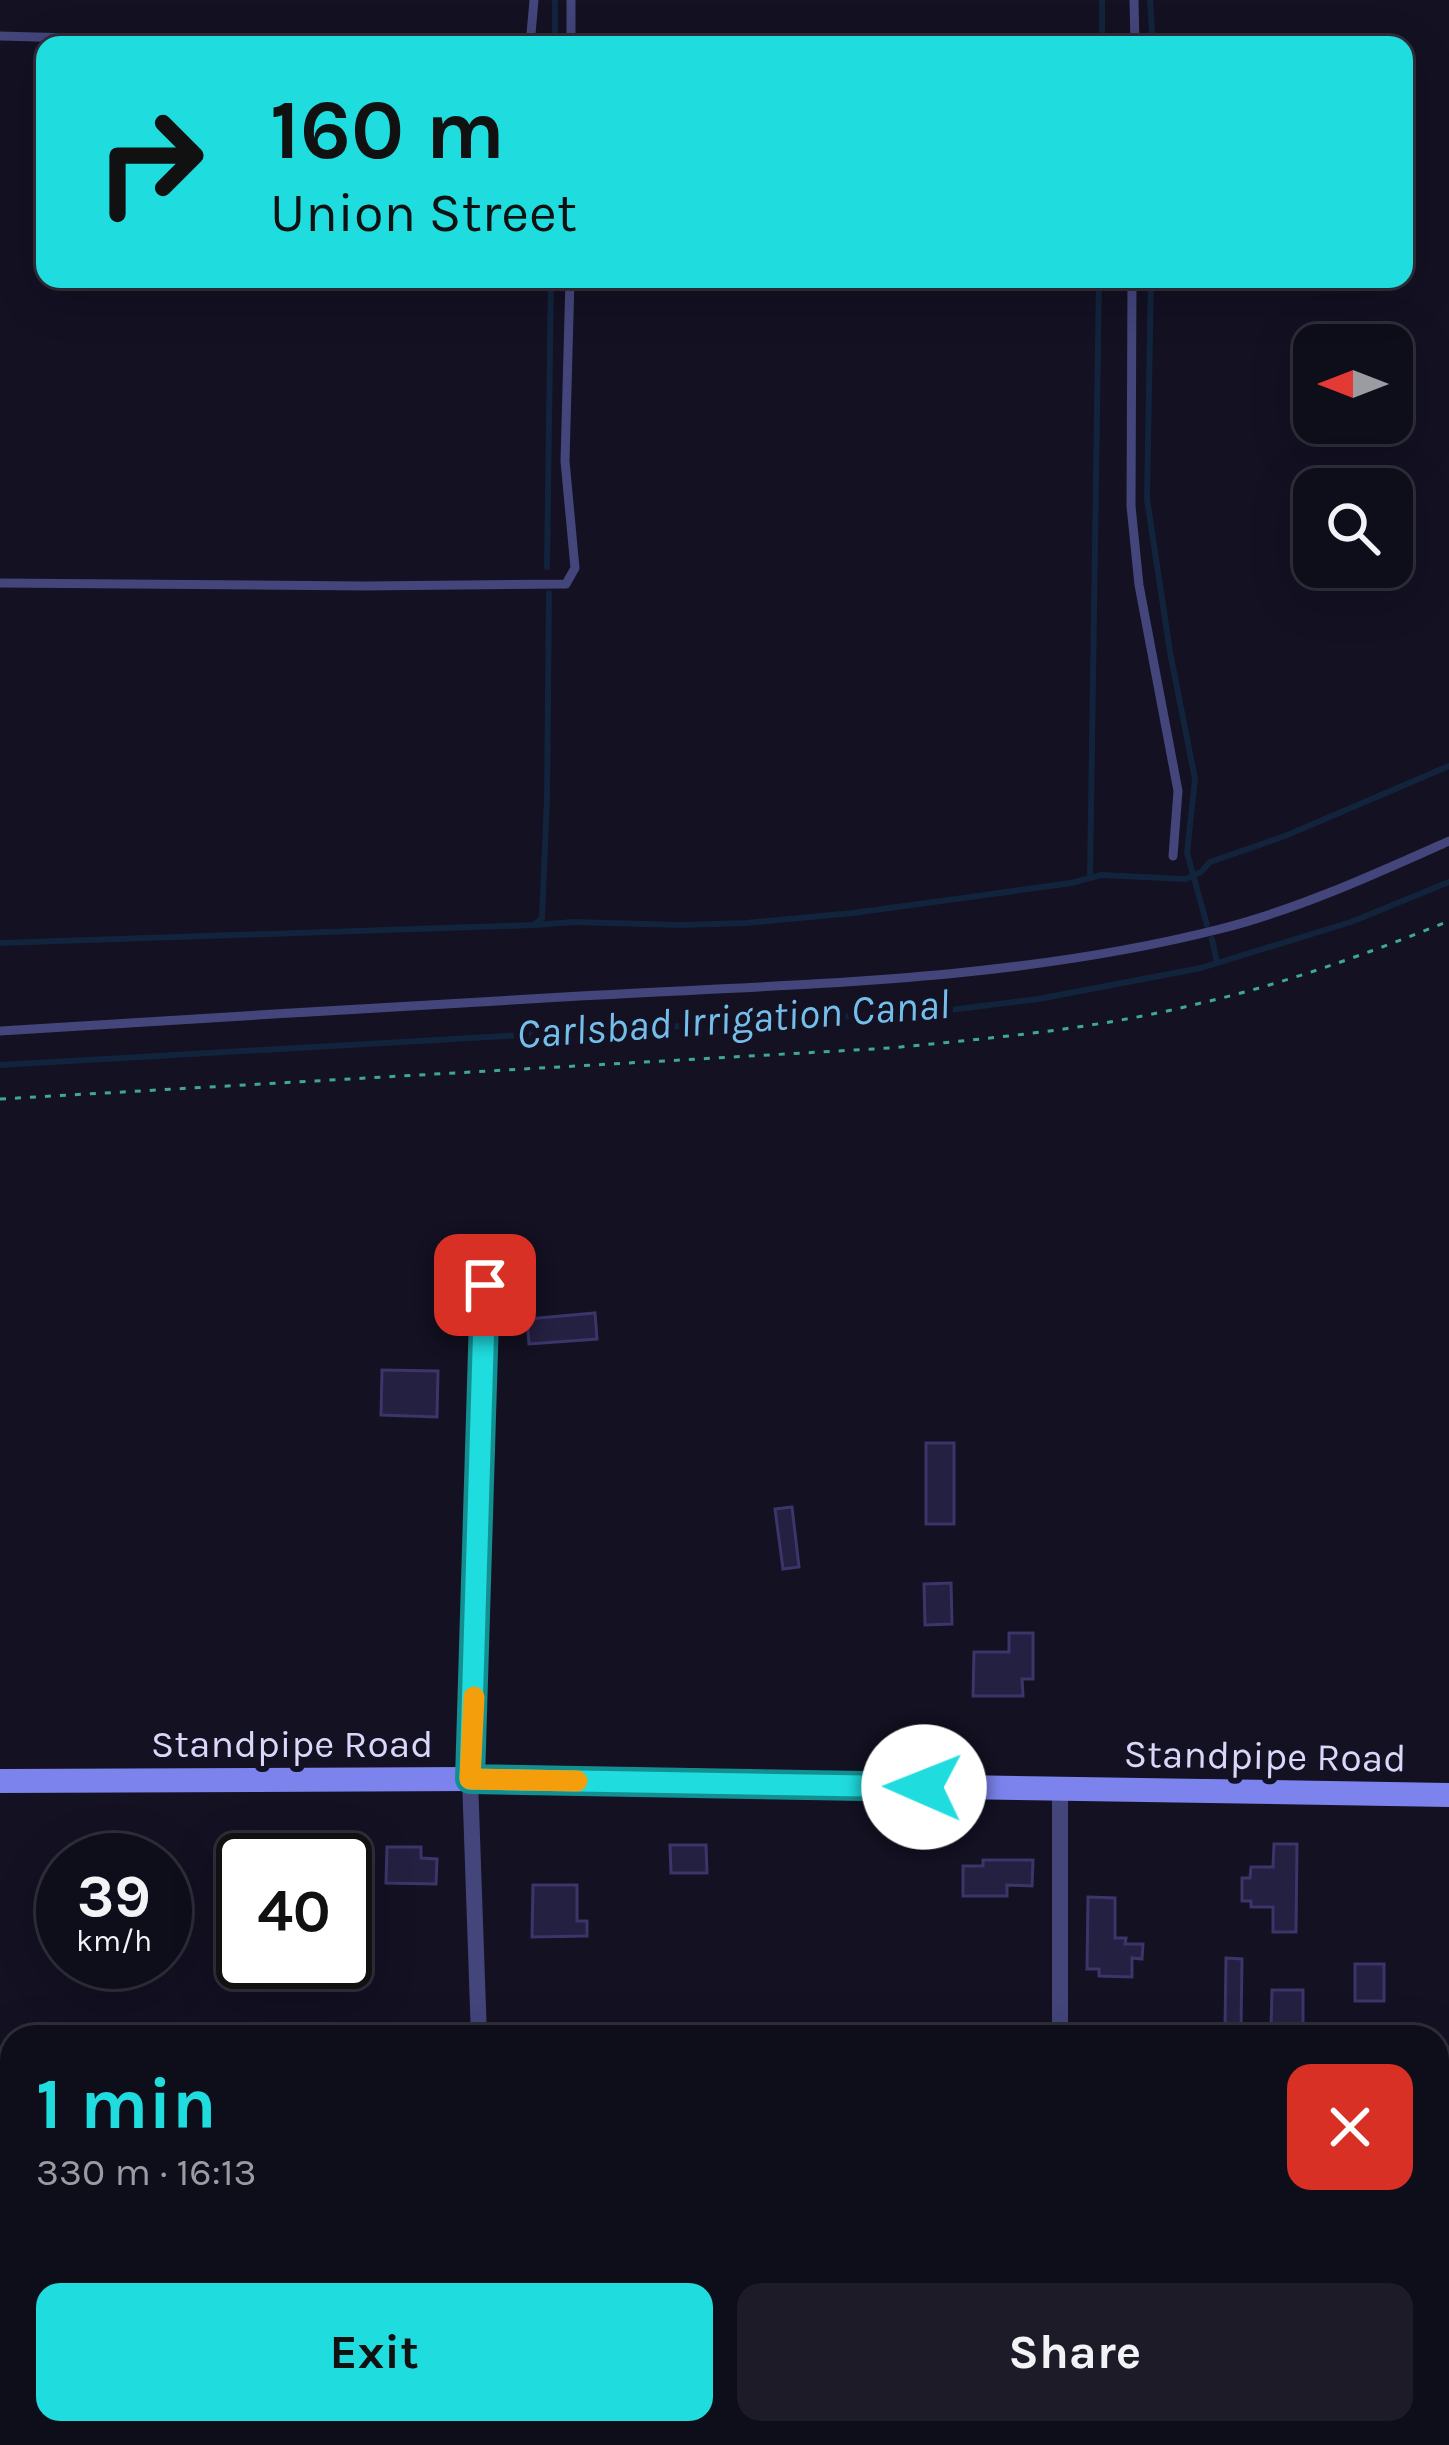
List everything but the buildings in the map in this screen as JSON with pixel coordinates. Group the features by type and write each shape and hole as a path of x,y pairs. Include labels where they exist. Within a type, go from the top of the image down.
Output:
{"street":[{"path":"479,2025 470,1779 485,1285"},
{"name":"Standpipe Road","path":"0,1781 470,1779 1449,1795"},
{"path":"1060,1789 1060,2025"}],"lane":[{"path":"531,36 534,0"},
{"path":"571,0 571,36"},
{"path":"1134,0 1135,36"},
{"path":"0,36 36,37"},
{"path":"0,583 566,584 574,568 565,461 570,288"},
{"path":"1132,288 1132,527 1138,585 1178,790 1173,856"},
{"path":"0,1031 1031,967 1225,928 1298,904 1449,841"}],"path":[{"path":"0,1099 890,1048 1029,1034 1196,1005 1353,959 1449,921"}],"waterway":[{"path":"555,0 555,36"},
{"path":"1102,0 1102,36"},
{"path":"1150,0 1152,36"},
{"path":"547,567 551,288"},
{"path":"1090,878 1099,288"},
{"path":"1151,288 1147,499 1195,779 1187,853 1207,925"},
{"path":"0,943 534,925 542,918 549,593"},
{"path":"534,925 746,923 853,913 1101,875 1186,879 1210,862 1285,836 1449,766"},
{"name":"Carlsbad Irrigation Canal","path":"0,1065 942,1011 1038,999 1201,968 1351,922 1449,882"},
{"path":"1212,939 1217,963"}],"slow traffic":[{"path":"474,1697 470,1779 577,1781"}],"route":[{"path":"485,1285 470,1779 924,1787"}]}
